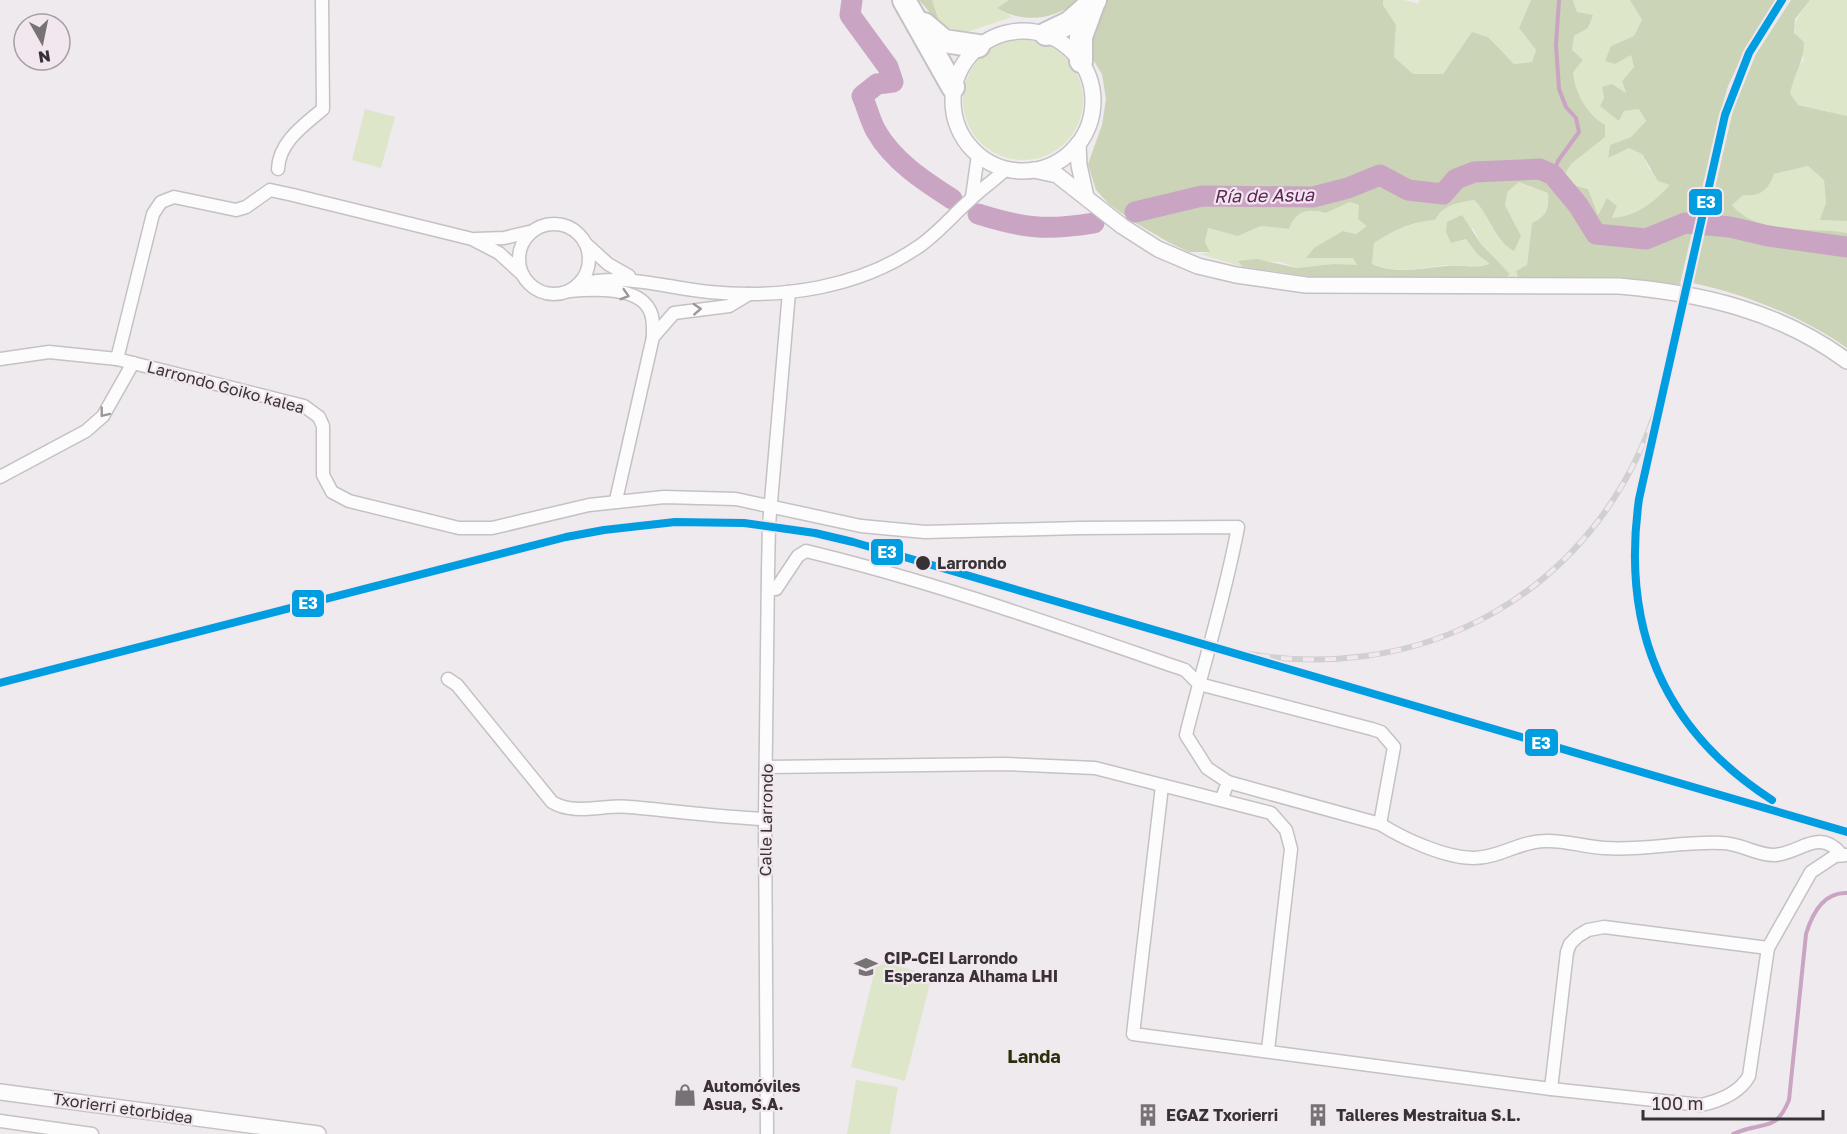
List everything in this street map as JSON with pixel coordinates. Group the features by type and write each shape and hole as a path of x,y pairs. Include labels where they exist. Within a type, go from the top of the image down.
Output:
{"highway":[{"path":"906,0 936,36 956,44 978,46"},
{"path":"906,0 953,87"},
{"path":"1046,34 1070,23 1094,1"},
{"path":"1081,61 1081,37 1094,1"}],"street":[{"path":"278,169 279,159 294,133 323,109 322,0"},
{"path":"1034,170 1058,161 1078,144 1086,132 1094,103 1092,88 1081,61 1071,49 1046,34 1016,30 1002,33 978,46 958,72 953,87 952,106 956,124 965,141 978,155 1006,169 1034,170 1057,175 1137,238 1175,258 1198,266 1264,281 1306,285 1619,286 1664,290 1743,307 1798,330 1826,345 1847,361"},
{"path":"1078,144 1079,165 1086,197"},
{"path":"972,197 978,155"},
{"path":"117,359 153,214 162,202 174,197 236,210 246,207 270,190 471,239 499,253 540,291 560,294 574,287 615,278 699,291 749,294 789,292 847,281 885,268 922,244 952,220 972,197 1006,169"},
{"path":"471,239 504,238 553,224 565,225 574,230 608,264 636,280"},
{"path":"523,275 519,251 532,231"},
{"path":"574,287 589,265 585,243"},
{"path":"574,287 601,289 630,295 649,307 653,337 616,500"},
{"name":"Calle Larrondo","path":"767,1134 765,819 768,588 771,506 789,292"},
{"path":"653,337 674,313 729,306 749,294"},
{"name":"Larrondo Goiko kalea","path":"0,359 49,352 117,359 297,403 313,411 323,426 321,466 327,485 332,492 349,501 445,525 477,529 616,500 701,497 736,499 861,526 925,532 1238,527 1221,604 1205,655 1199,684"},
{"path":"0,477 86,431 103,416 133,363"},
{"path":"768,588 776,589 798,556 806,551 872,567 1018,613 1185,670 1199,684 1381,732 1394,747 1380,824"},
{"path":"448,679 457,685 552,802 562,808 629,806 705,816 765,819"},
{"path":"1199,684 1186,735 1207,768 1228,782 1380,824 1404,839 1473,858 1496,855 1517,846 1544,841 1567,842 1602,849 1659,849 1720,843 1738,844 1775,855 1807,844 1822,843 1844,855"},
{"path":"766,767 1005,764 1084,767 1222,798 1271,813 1286,830 1291,849 1268,1050"},
{"path":"1222,798 1228,782"},
{"path":"1162,786 1133,1034 1551,1089 1701,1105 1728,1096 1745,1084 1749,1076 1768,948 1811,872 1821,863 1844,855"},
{"path":"1551,1089 1567,952 1570,944 1578,936 1588,930 1617,928 1768,948"},
{"name":"Txorierri etorbidea","path":"0,1092 318,1134"},
{"path":"8,1126 92,1134"}],"green space":[{"path":"919,0 932,0 940,24"},
{"path":"932,0 1009,0 997,8 1012,17 964,33 940,24"},
{"path":"1009,0 1078,0 1060,12 1049,16 1028,18 997,8"},
{"path":"1107,0 1383,0 1383,5 1396,25 1394,57 1413,74 1443,74 1472,32 1488,37 1514,64 1532,62 1536,50 1519,28 1531,0 1573,0 1577,12 1593,15 1588,28 1574,36 1572,50 1583,60 1573,72 1574,80 1579,96 1587,109 1605,125 1605,137 1571,164 1564,176 1576,186 1588,189 1598,215 1607,198 1617,206 1612,218 1629,215 1644,208 1670,185 1658,181 1642,154 1629,148 1608,158 1610,145 1631,137 1646,121 1639,109 1624,111 1619,121 1600,106 1604,98 1602,87 1612,84 1626,93 1622,81 1634,67 1631,55 1615,64 1605,61 1611,46 1634,36 1642,20 1630,0 1776,0 1744,52 1728,86 1680,284 1518,277 1516,271 1527,265 1532,223 1544,215 1548,199 1548,193 1519,182 1508,191 1505,205 1521,236 1514,251 1501,240 1474,200 1452,205 1442,211 1435,220 1403,227 1374,243 1372,264 1390,269 1478,267 1490,264 1477,254 1466,239 1451,243 1446,232 1447,222 1462,215 1481,244 1510,274 1503,280 1314,277 1243,267 1238,261 1257,259 1297,268 1333,264 1357,265 1353,258 1306,258 1314,248 1343,231 1356,234 1367,226 1358,219 1359,205 1350,202 1326,213 1303,212 1295,218 1289,229 1261,226 1238,236 1208,228 1205,242 1210,252 1189,252 1168,242 1109,204 1096,190 1088,164 1102,125 1106,99 1102,74 1092,58 1092,21"},
{"path":"1383,0 1404,0 1418,4 1420,0 1531,0 1519,28 1536,50 1532,62 1514,64 1488,37 1472,32 1443,74 1413,74 1394,57 1396,25 1382,5"},
{"path":"1573,0 1630,0 1642,20 1634,36 1611,46 1631,55 1634,67 1622,81 1626,93 1602,87 1604,99 1600,105 1619,121 1624,111 1639,109 1646,121 1631,137 1610,145 1608,157 1629,148 1642,154 1649,169 1671,185 1644,208 1621,217 1612,218 1617,207 1603,205 1598,216 1588,189 1576,186 1564,176 1571,164 1605,136 1605,125 1586,108 1580,98 1573,75 1574,36 1588,28 1592,16 1577,12"},
{"path":"1791,0 1810,0 1795,19 1794,33 1804,42 1804,49 1790,93 1798,105 1847,116 1847,221 1820,220 1826,203 1824,180 1808,166 1774,174 1763,191 1755,195 1743,195 1732,205 1743,215 1770,226 1847,233 1847,348 1812,326 1773,308 1733,293 1693,283 1733,110 1756,54"},
{"path":"1810,0 1847,0 1847,116 1798,105 1790,93 1794,73 1804,60 1795,34 1796,22"},
{"path":"1023,40 1046,44 1066,57 1079,77 1083,100 1079,123 1066,143 1046,156 1023,160 1000,156 980,143 967,123 963,100 967,77 980,57 1000,44"},
{"path":"365,109 395,117 381,168 352,160"},
{"path":"1808,166 1824,180 1826,203 1821,220 1847,221 1847,233 1770,226 1743,215 1732,205 1743,194 1774,174"},
{"path":"1519,182 1548,193 1548,199 1544,215 1532,223 1527,265 1516,271 1518,277 1503,280 1510,274 1481,244 1473,228 1451,243 1466,239 1477,254 1490,264 1478,267 1448,265 1400,270 1372,264 1374,243 1403,227 1435,220 1447,207 1462,202 1474,200 1487,212 1492,228 1521,236 1505,205 1508,190"},
{"path":"1350,202 1359,205 1368,226 1356,234 1343,231 1306,258 1353,258 1358,266 1333,264 1297,268 1281,262 1239,261 1243,267 1200,254 1210,252 1205,242 1207,228 1239,236 1261,226 1289,229 1295,218 1303,212 1326,213"},
{"path":"877,961 932,975 905,1081 851,1067"},
{"path":"856,1080 898,1087 890,1134 847,1134"}],"waterway":[{"path":"852,0 850,15 888,67 893,82 877,84 862,96 874,127 883,142 900,161 952,199"},
{"path":"1553,175 1558,161 1579,132 1576,118 1566,107 1559,89 1556,45 1559,0"},
{"name":"Ría de Asua","path":"1135,212 1202,196 1313,197 1348,188 1380,175 1408,190 1443,194 1456,179 1474,172 1540,169 1553,175 1578,205 1596,234 1646,239 1685,223 1730,227 1768,236 1847,247"},
{"path":"978,214 1035,227 1062,227 1094,223"},
{"path":"1733,1134 1773,1122 1784,1111 1789,1100 1806,934 1815,912 1825,900 1831,896 1847,893"}],"railway":[{"path":"1216,647 1291,659 1364,656 1432,640 1495,612 1552,571 1599,520 1637,458 1663,386"}],"transit line":[{"name":"E3","path":"1772,800 1734,772 1702,741 1677,707 1658,671 1644,632 1637,590 1635,546 1639,499 1725,115 1749,53 1782,0"},
{"name":"E3","path":"0,683 566,537 675,522 744,523 815,533 853,542 1847,832"}],"place":[{"name":"Larrondo","path":"923,563"},
{"name":"CIP-CEI Larrondo Esperanza Alhama LHI","path":"866,967"},
{"name":"Automóviles Asua, S.A.","path":"685,1095"},
{"name":"EGAZ Txorierri","path":"1148,1115"},
{"name":"Talleres Mestraitua S.L.","path":"1318,1115"}],"district":[{"name":"Landa","path":"1034,1056"}]}
